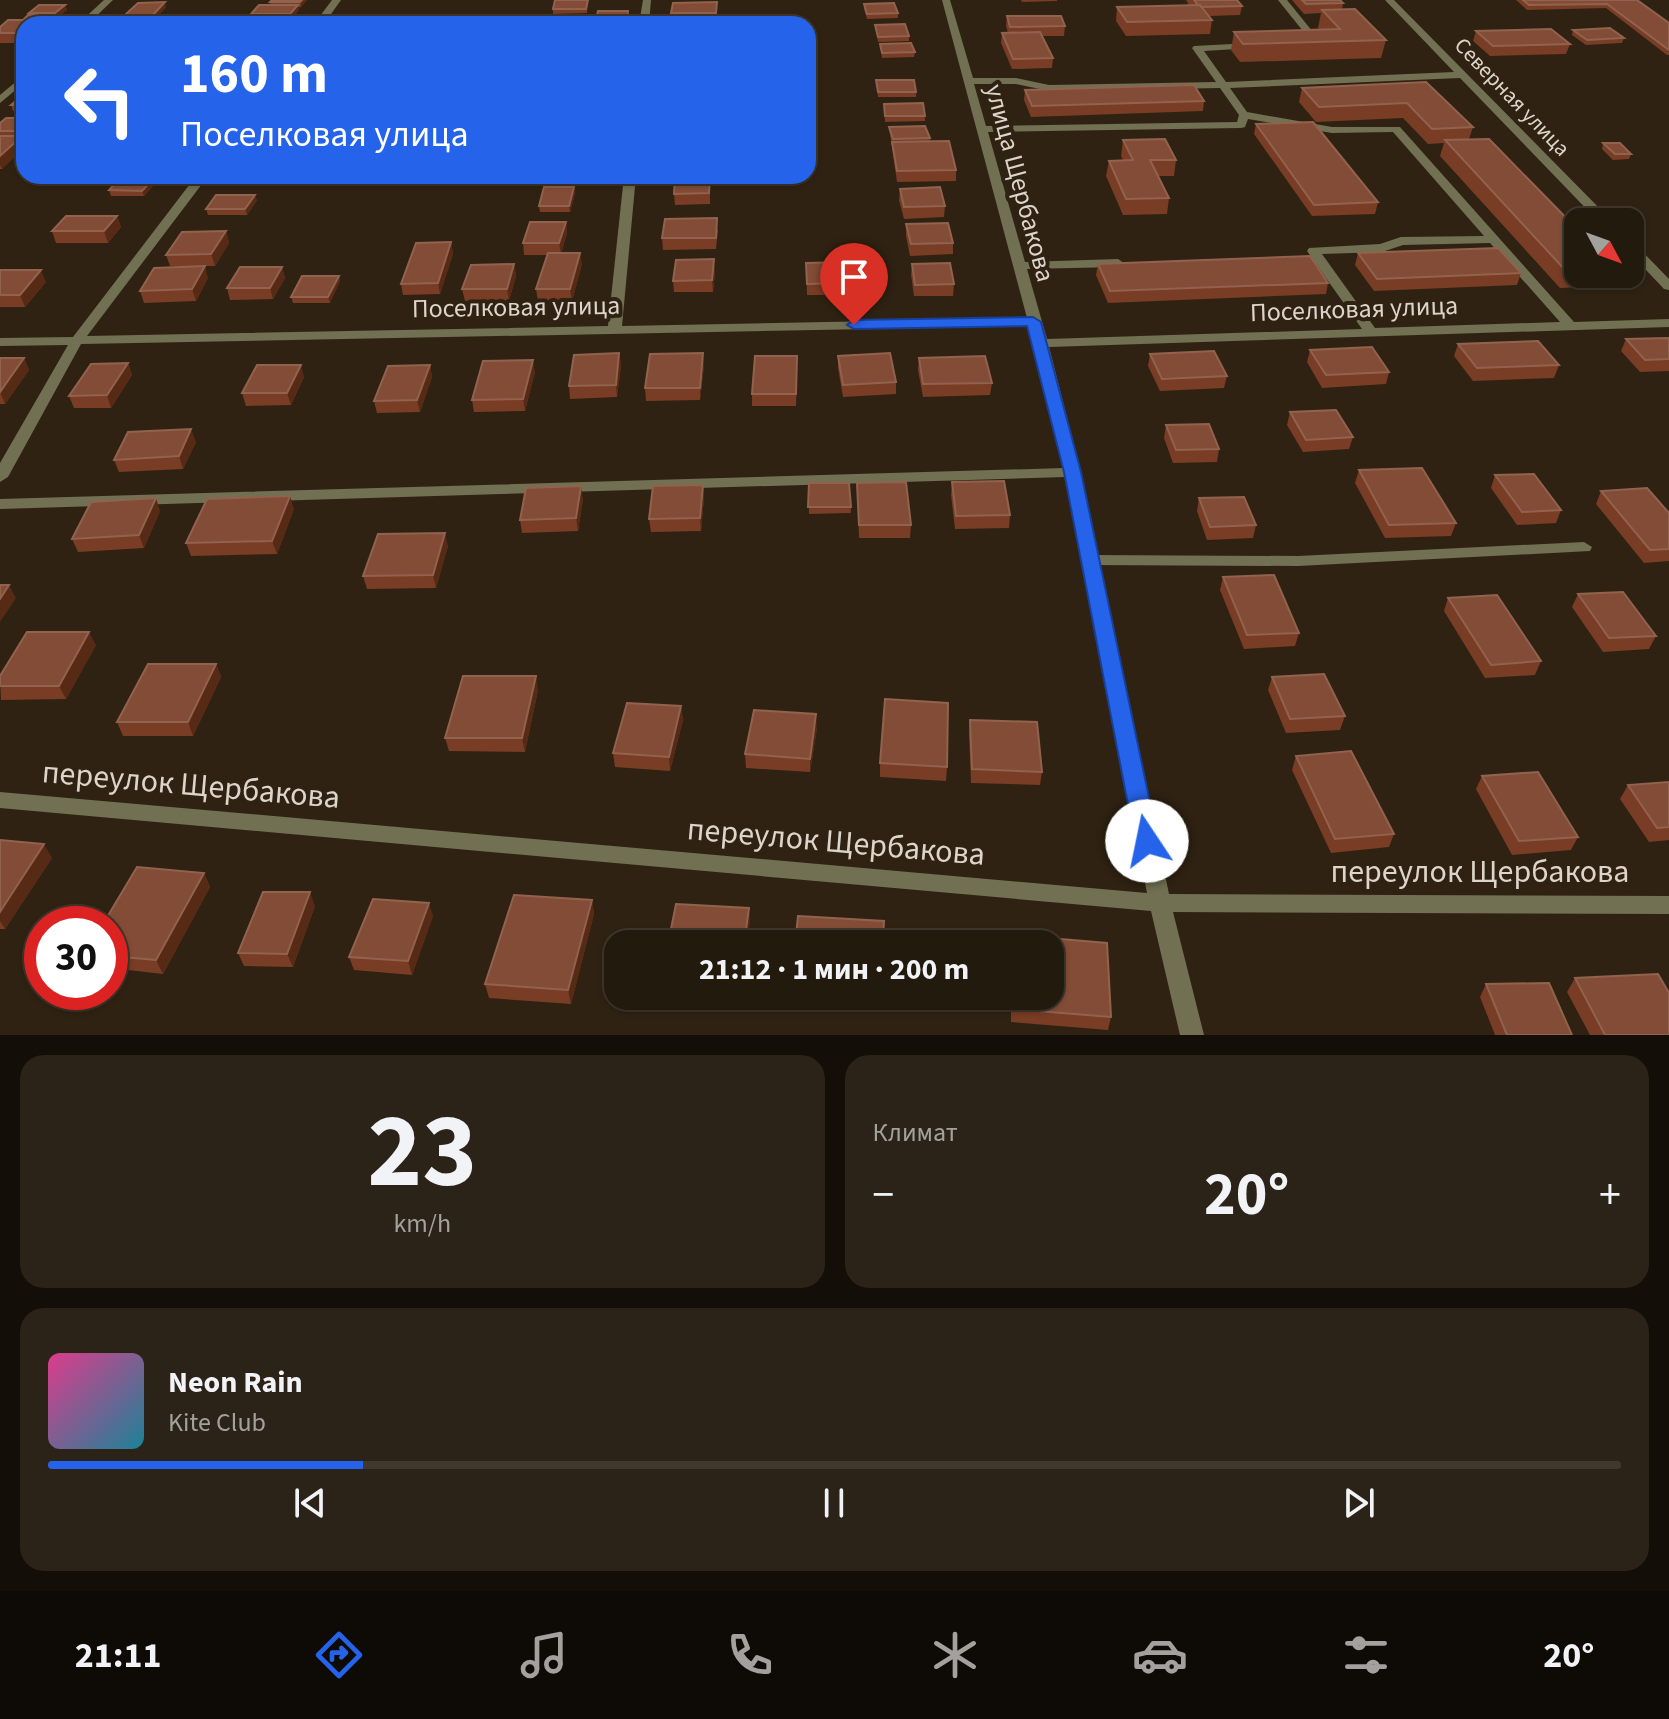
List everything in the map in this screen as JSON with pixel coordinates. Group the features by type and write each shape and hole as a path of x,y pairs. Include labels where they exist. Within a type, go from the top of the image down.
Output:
{"street":[{"path":"92,16 109,0"},
{"name":"улица Щербакова","path":"946,0 1041,343 1073,472 1160,903 1192,1035"},
{"path":"1282,0 1319,44 1304,44"},
{"name":"Северная улица","path":"1389,0 1592,208"},
{"path":"1258,46 1197,48 1244,115 1332,130 1396,129 1570,326"},
{"path":"968,81 1016,81 1049,88 1225,85 1462,75"},
{"path":"0,100 16,85"},
{"path":"981,129 1241,125 1244,115"},
{"path":"0,477 77,340 196,184"},
{"path":"615,328 629,184"},
{"path":"1371,332 1313,251 1382,248 1401,241 1493,239"},
{"path":"1644,260 1669,286"},
{"path":"1018,266 1126,263"},
{"name":"Поселковая улица","path":"0,342 1033,322"},
{"name":"Поселковая улица","path":"1041,343 1669,323"},
{"path":"0,504 1073,472"},
{"path":"1090,560 1298,561 1584,547"},
{"name":"переулок Щербакова","path":"0,800 1160,903 1669,905"}],"building":[{"path":"272,0 302,0 270,2"},
{"path":"555,0 588,0 586,9 553,9"},
{"path":"1194,0 1237,0 1242,6 1201,7"},
{"path":"1302,0 1340,0 1343,3 1306,4"},
{"path":"1523,0 1637,0 1669,23 1669,50 1607,4 1529,5"},
{"path":"165,2 153,15 125,15 138,3"},
{"path":"717,2 716,13 671,13 673,3"},
{"path":"894,3 898,13 867,14 864,4"},
{"path":"39,5 65,5 55,13 29,13"},
{"path":"259,5 298,5 290,14 251,14"},
{"path":"1200,5 1212,20 1127,22 1117,7"},
{"path":"1355,9 1386,40 1243,44 1234,32 1340,29 1322,10"},
{"path":"598,11 628,11 627,16 597,16"},
{"path":"1007,16 1061,16 1065,26 1010,27"},
{"path":"8,20 16,20 16,33 0,33 0,27"},
{"path":"905,24 909,36 878,37 875,25"},
{"path":"1610,28 1624,38 1587,40 1573,30"},
{"path":"1551,29 1570,44 1493,46 1476,31"},
{"path":"1040,32 1053,58 1013,59 1002,33"},
{"path":"911,43 915,52 882,53 880,44"},
{"path":"876,80 914,80 916,92 878,92"},
{"path":"1426,82 1473,127 1432,129 1407,103 1319,107 1302,88"},
{"path":"1194,85 1204,101 1032,106 1025,90"},
{"path":"923,103 925,116 885,116 884,104"},
{"path":"6,118 16,118 16,131 0,131 0,123"},
{"path":"1313,122 1378,202 1314,205 1256,124"},
{"path":"925,126 930,138 893,139 889,127"},
{"path":"0,136 16,136 16,141 0,156"},
{"path":"1165,139 1176,160 1150,160 1169,198 1126,199 1109,161 1133,160 1123,140"},
{"path":"1489,139 1564,216 1564,269 1445,140"},
{"path":"949,141 956,170 897,171 892,142"},
{"path":"1603,143 1620,143 1631,154 1615,154"},
{"path":"115,184 148,184 142,191 109,190"},
{"path":"675,184 710,184 709,193 674,194"},
{"path":"544,187 574,187 569,206 539,206"},
{"path":"940,187 945,206 904,207 900,189"},
{"path":"216,195 255,195 245,209 206,209"},
{"path":"66,216 117,216 104,231 52,231"},
{"path":"717,218 716,238 662,238 665,219"},
{"path":"530,222 566,222 559,243 523,243"},
{"path":"948,223 953,243 911,244 906,224"},
{"path":"226,231 211,254 166,255 182,232"},
{"path":"451,242 438,283 401,284 416,243"},
{"path":"1498,248 1521,273 1377,279 1358,253"},
{"path":"548,253 580,253 570,289 536,289"},
{"path":"1310,256 1328,283 1110,291 1098,264"},
{"path":"714,259 712,280 673,281 676,260"},
{"path":"844,262 846,283 807,284 806,263"},
{"path":"950,263 954,284 915,285 912,264"},
{"path":"514,264 507,289 462,289 471,265"},
{"path":"205,266 192,289 140,291 154,268"},
{"path":"240,267 282,267 270,288 227,288"},
{"path":"0,270 41,270 20,295 0,295"},
{"path":"302,276 339,276 328,297 291,297"},
{"path":"1669,338 1669,359 1645,360 1626,339"},
{"path":"1538,341 1559,365 1477,368 1458,344"},
{"path":"1372,347 1389,372 1326,375 1310,350"},
{"path":"1214,351 1227,376 1162,379 1150,354"},
{"path":"619,353 616,385 569,386 574,355"},
{"path":"703,353 700,388 645,388 650,354"},
{"path":"890,353 896,382 843,385 838,356"},
{"path":"755,356 797,356 796,394 752,394"},
{"path":"985,356 992,383 923,384 919,358"},
{"path":"0,358 24,358 0,392"},
{"path":"533,360 523,399 472,400 483,361"},
{"path":"128,363 107,395 69,396 91,364"},
{"path":"257,365 301,365 287,393 242,393"},
{"path":"430,365 417,400 374,401 388,366"},
{"path":"1336,410 1353,437 1306,440 1290,412"},
{"path":"1209,424 1219,449 1176,450 1166,425"},
{"path":"191,429 179,456 114,460 128,432"},
{"path":"1422,468 1456,523 1389,525 1359,470"},
{"path":"1534,474 1561,510 1522,512 1495,475"},
{"path":"1004,481 1010,515 956,516 952,482"},
{"path":"906,482 911,525 859,525 857,483"},
{"path":"809,483 849,483 851,507 808,507"},
{"path":"703,485 700,518 649,519 653,486"},
{"path":"581,486 576,518 520,520 526,488"},
{"path":"1647,488 1669,513 1669,549 1650,550 1601,491"},
{"path":"290,496 272,541 186,543 207,499"},
{"path":"1244,497 1256,525 1210,527 1199,498"},
{"path":"156,498 139,535 72,539 91,502"},
{"path":"445,533 433,575 363,576 378,534"},
{"path":"1274,575 1299,633 1247,635 1223,577"},
{"path":"0,585 9,585 0,599"},
{"path":"1623,592 1656,636 1609,638 1578,594"},
{"path":"1497,595 1541,661 1491,665 1448,598"},
{"path":"27,632 89,632 59,686 0,686 0,676"},
{"path":"148,664 216,664 188,722 117,722"},
{"path":"1324,674 1345,716 1290,719 1272,677"},
{"path":"463,676 536,676 522,738 445,738"},
{"path":"885,699 948,703 947,767 880,763"},
{"path":"627,703 681,706 669,757 613,753"},
{"path":"754,710 816,714 810,759 745,754"},
{"path":"970,720 1037,722 1042,772 972,769"},
{"path":"1351,751 1394,834 1335,839 1296,756"},
{"path":"1538,772 1578,837 1519,841 1482,776"},
{"path":"1669,782 1669,827 1657,828 1628,785"},
{"path":"0,840 44,844 0,912"},
{"path":"137,867 204,873 156,960 128,958 128,906 114,906"},
{"path":"263,892 310,892 287,954 238,953"},
{"path":"514,895 592,900 568,990 485,984"},
{"path":"373,899 429,903 408,961 349,957"},
{"path":"676,904 749,908 746,930 671,930"},
{"path":"798,916 884,921 884,930 796,930"},
{"path":"1064,939 1107,943 1111,1017 1025,1010 1064,1010"},
{"path":"1658,974 1669,993 1669,1035 1605,1035 1575,978"},
{"path":"1549,983 1572,1035 1507,1035 1486,984"}],"route":[{"path":"854,325 1033,322 1073,472 1147,841"}]}
